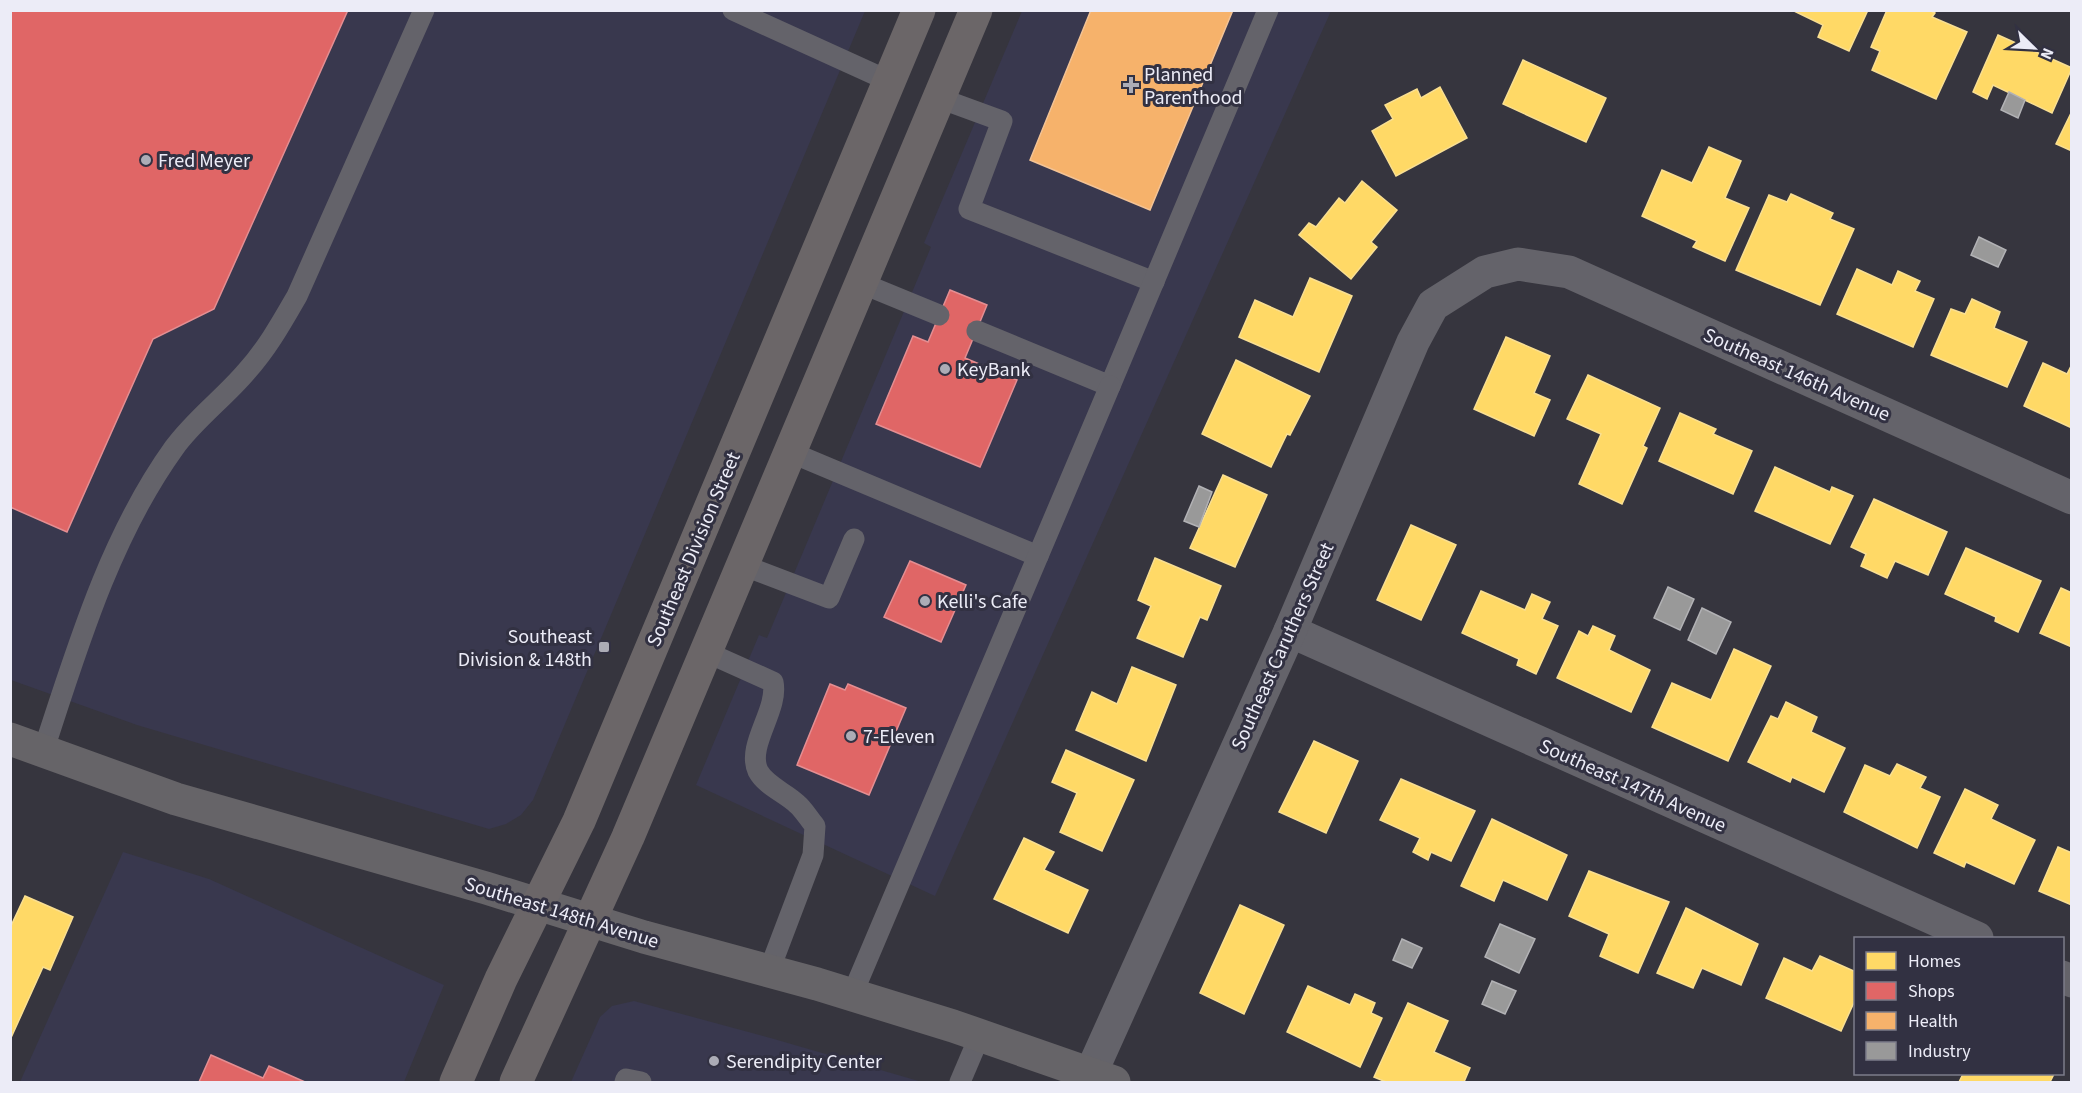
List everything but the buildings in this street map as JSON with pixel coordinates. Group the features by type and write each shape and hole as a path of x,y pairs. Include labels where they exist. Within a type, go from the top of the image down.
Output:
{"main road":[{"name":"Southeast Division Street","path":"456,1083 538,903 579,821 919,10"},
{"path":"516,1083 628,837 976,10"},
{"name":"Southeast 148th Avenue","path":"10,739 187,803 852,995 980,1035 1103,1078"}],"street":[{"name":"Southeast 146th Avenue","path":"1518,264 1569,272 2072,498"},
{"name":"Southeast Caruthers Street","path":"1103,1078 1413,342 1433,305 1460,285 1485,272 1518,264"},
{"name":"Southeast 147th Avenue","path":"1290,631 1973,937"}],"lane":[{"path":"43,752 97,596 141,501 175,447 247,371 278,329 297,296 424,10"},
{"path":"732,10 889,81"},
{"path":"852,995 1268,10"},
{"path":"939,98 1002,122 969,208 1154,282"},
{"path":"861,284 939,315"},
{"path":"977,331 1110,386"},
{"path":"790,452 1038,556"},
{"path":"742,565 828,598 854,538"},
{"path":"706,652 773,682 776,694 762,730 757,752 758,771 769,783 797,804 815,826 813,855 769,971"},
{"path":"960,1083 980,1035"},
{"path":"625,1083 626,1078 641,1083"}],"shaded area":[{"path":"10,11 865,11 533,800 521,815 506,824 489,829 137,725 11,680"},
{"path":"1022,11 1331,11 935,896 696,785 759,635 767,638 931,247 924,243"},
{"path":"123,852 209,879 444,985 404,1082 20,1082"},
{"name":"Serendipity Center","path":"634,1001 922,1082 571,1082 600,1017 612,1006"}],"place":[{"name":"Planned Parenthood","path":"1131,85"},
{"name":"Fred Meyer","path":"146,160"},
{"name":"KeyBank","path":"945,369"},
{"name":"Kelli's Cafe","path":"925,601"},
{"name":"Southeast Division & 148th","path":"604,647"},
{"name":"7-Eleven","path":"851,736"},
{"name":"Serendipity Center","path":"714,1061"}]}
